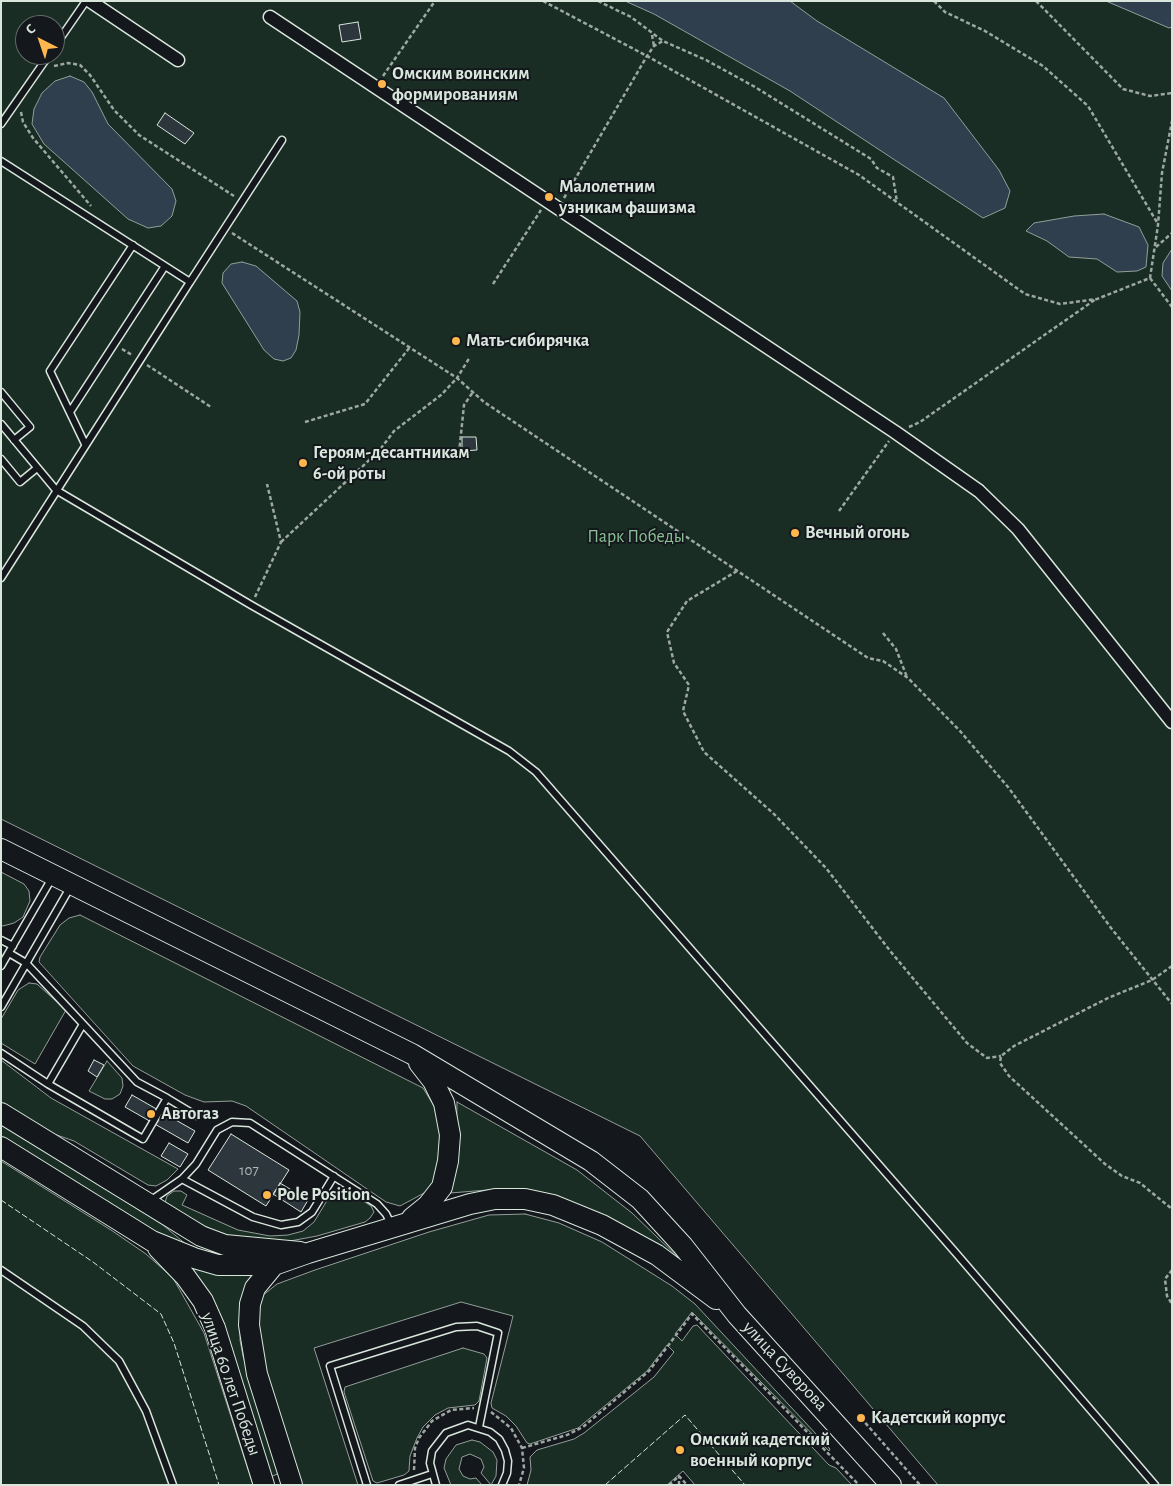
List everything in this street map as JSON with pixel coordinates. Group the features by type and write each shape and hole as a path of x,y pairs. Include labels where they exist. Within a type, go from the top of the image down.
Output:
{"main road":[{"path":"1,849 412,1054 591,1161 640,1200 683,1246 737,1314"},
{"path":"399,1225 428,1205 442,1187 448,1161 450,1135 444,1104 433,1081 412,1054"},
{"path":"1,1113 201,1236 225,1245 308,1253"},
{"path":"1,1147 152,1241 194,1258 218,1265 274,1265 470,1204 495,1199 525,1199 553,1205 602,1225 657,1255 737,1314"},
{"name":"улица 60 лет Победы","path":"152,1241 185,1276 203,1301 215,1328 264,1485"},
{"name":"улица 60 лет Победы","path":"274,1265 256,1288 250,1304 249,1325 257,1374 292,1485"},
{"name":"улица Суворова","path":"737,1314 891,1485"}],"street":[{"path":"90,1 178,60"},
{"path":"270,17 895,432 979,491 1018,529 1172,722"}],"lane":[{"path":"65,31 86,1"},
{"path":"1,124 42,65"},
{"path":"1,578 138,360 282,140"},
{"path":"1,161 190,282"},
{"path":"85,444 50,371 133,245"},
{"path":"70,412 165,266"},
{"path":"1,392 30,427 14,440"},
{"path":"1,424 56,490 251,605 509,751 536,772 955,1252 1154,1485"},
{"path":"1,459 20,482 37,468"},
{"path":"1,966 54,876"},
{"path":"1,1007 72,885"},
{"path":"1,940 26,963 137,1082 197,1116"},
{"path":"48,1084 83,1024"},
{"path":"1,1052 48,1084 143,1139 167,1098"},
{"path":"147,1203 182,1179 196,1164 217,1130 232,1122 250,1123 377,1204 399,1225"},
{"path":"182,1179 253,1217 281,1225 298,1222 312,1212 334,1176"},
{"path":"1,1270 83,1326 119,1361 146,1411 173,1485"},
{"path":"367,1485 330,1366 456,1326 477,1326 498,1333 479,1427"},
{"path":"436,1485 432,1474 432,1451 442,1437 456,1428 468,1425 479,1427 499,1439 508,1461 507,1473 502,1485"},
{"path":"398,1485 432,1474"}],"path":[{"path":"376,86 434,1"},
{"path":"543,1 647,56 859,175 1025,294 1060,304 1097,299"},
{"path":"598,1 631,17 652,35 706,60 755,87 871,159 877,168 893,176 897,203"},
{"path":"934,1 945,12 986,31 1043,66 1088,106 1158,225"},
{"path":"1036,1 1123,89 1150,96 1172,93"},
{"path":"652,35 654,46"},
{"path":"493,284 552,204 647,56 654,46 663,41"},
{"path":"36,73 54,65 68,63 80,65 90,75 114,110 139,134 242,201"},
{"path":"21,96 23,122 33,138 111,231"},
{"path":"1172,121 1162,173 1158,225 1150,278 1172,307"},
{"path":"225,229 457,378 484,402 868,658 883,661 908,678 960,731 1008,787 1111,928 1172,1004"},
{"path":"1155,248 1172,233"},
{"path":"839,511 895,432 920,422 1097,299 1150,278"},
{"path":"114,344 211,407"},
{"path":"306,422 365,404 410,347"},
{"path":"251,605 281,542 379,451 394,431 441,395 457,378 470,357"},
{"path":"459,454 464,405 473,392"},
{"path":"267,484 281,542"},
{"path":"737,571 687,601 667,632 674,663 689,685 683,711 704,752 774,814 826,868 891,952 967,1043 987,1058 1001,1056 1014,1046 1047,1028 1152,980 1172,966"},
{"path":"882,633 896,649 908,678"},
{"path":"1001,1056 1000,1063 1009,1076 1105,1164 1122,1176 1140,1183 1172,1208"},
{"path":"1172,1270 1165,1279 1167,1296 1172,1304"},
{"path":"522,1448 567,1435 583,1427 649,1371 692,1314 859,1485"},
{"path":"416,1479 413,1469 415,1448 425,1428 432,1421 451,1410 461,1408 483,1409 498,1416 512,1428 522,1448 524,1468 519,1485"},
{"path":"861,1418 920,1485"},
{"path":"669,1485 679,1476"},
{"path":"678,1485 679,1476"},
{"path":"679,1476 687,1485"}],"green space":[{"name":"Парк Победы","path":"1,1 1172,1 1172,1485 938,1485 640,1136 1,819"},
{"path":"1,872 24,884 29,891 30,901 23,917 14,923 3,926 1,925"},
{"path":"80,915 423,1088 434,1106 441,1144 440,1164 434,1181 426,1192 400,1206 386,1202 246,1106 232,1101 204,1102 185,1095 133,1066 39,962 40,957 60,925 69,918"},
{"path":"29,983 37,984 66,1010 35,1064 1,1043 1,1019 18,990"},
{"path":"1,1060 51,1098 178,1169 167,1180 156,1186 148,1185 74,1141 54,1134 1,1104"},
{"path":"107,1061 122,1078 123,1086 120,1094 112,1099 105,1099 89,1091"},
{"path":"457,1102 577,1170 632,1213 682,1261 527,1190 500,1189 450,1193 456,1163"},
{"path":"1,1123 163,1225 188,1246 145,1227 1,1137"},
{"path":"1,1161 111,1230 146,1254 173,1278 204,1333 253,1485 1,1485"},
{"path":"338,1189 345,1189 371,1206 374,1212 370,1218 365,1222 317,1236 290,1241 239,1239 213,1230 164,1206 167,1196 174,1191 181,1191 187,1195 182,1205 238,1230 270,1236 288,1235 303,1231 314,1222 331,1194"},
{"path":"525,1214 559,1223 602,1242 672,1286 695,1304 830,1449 829,1451 692,1312 675,1334 682,1341 693,1326 697,1325 829,1465 836,1468 852,1485 695,1485 683,1471 667,1485 527,1485 531,1470 530,1457 537,1450 574,1439 584,1433 654,1377 674,1352 667,1345 647,1371 578,1428 530,1444 527,1443 516,1426 506,1416 492,1408 491,1403 513,1316 461,1302 314,1348 358,1485 301,1485 262,1362 258,1317 262,1296 277,1284 429,1232 489,1215"},
{"path":"191,1268 217,1273 254,1272 245,1286 241,1299 240,1340 243,1356 280,1473 270,1477"},
{"path":"463,1348 484,1354 487,1358 479,1401 475,1405 448,1408 435,1415 423,1427 417,1438 410,1456 409,1471 404,1475 377,1483 373,1481 344,1392 345,1387"},
{"path":"472,1440 480,1442 493,1452 497,1460 496,1476 491,1485 481,1473 484,1467 481,1459 470,1454 462,1457 459,1469 463,1476 470,1479 476,1478 482,1485 451,1485 444,1468 446,1459 456,1445"}],"water":[{"path":"625,1 790,1 817,21 944,98 999,170 1010,191 1005,208 983,218 790,91 654,14"},
{"path":"1106,1 1172,1 1172,27 1169,28"},
{"path":"70,76 84,82 92,92 108,124 172,189 176,201 172,216 161,226 148,228 128,219 44,144 32,124 34,109 42,93 55,81"},
{"path":"1104,214 1139,227 1148,245 1146,267 1137,271 1117,272 1097,259 1069,257 1047,241 1026,231 1034,223 1074,216"},
{"path":"1172,249 1172,291 1162,276 1163,263"},
{"path":"242,262 256,266 297,301 300,312 299,335 296,350 291,358 283,361 274,359 264,350 222,283 223,273 231,264"}],"building":[{"path":"358,22 361,39 342,42 339,25"},
{"path":"165,113 194,133 185,144 157,125"},
{"path":"462,437 476,437 477,450 462,451"},
{"path":"94,1060 104,1065 97,1077 88,1071"},
{"path":"132,1095 195,1131 188,1143 125,1107"},
{"path":"231,1134 289,1170 266,1206 208,1170"},
{"path":"169,1143 188,1154 180,1167 161,1156"},
{"path":"280,1183 308,1200 301,1212 273,1194"}],"fence":[{"path":"1,1200 93,1262 161,1314 174,1343 219,1485"},
{"path":"605,1485 685,1415 745,1485"}],"place":[{"name":"Омским воинским формированиям","path":"382,84"},
{"name":"Малолетним узникам фашизма","path":"549,197"},
{"name":"Мать-сибирячка","path":"456,341"},
{"name":"Героям-десантникам 6-ой роты","path":"303,463"},
{"name":"Вечный огонь","path":"795,533"},
{"name":"Автогаз","path":"151,1114"},
{"name":"Pole Position","path":"267,1195"},
{"name":"Кадетский корпус","path":"861,1418"},
{"name":"Омский кадетский военный корпус","path":"680,1450"}]}
